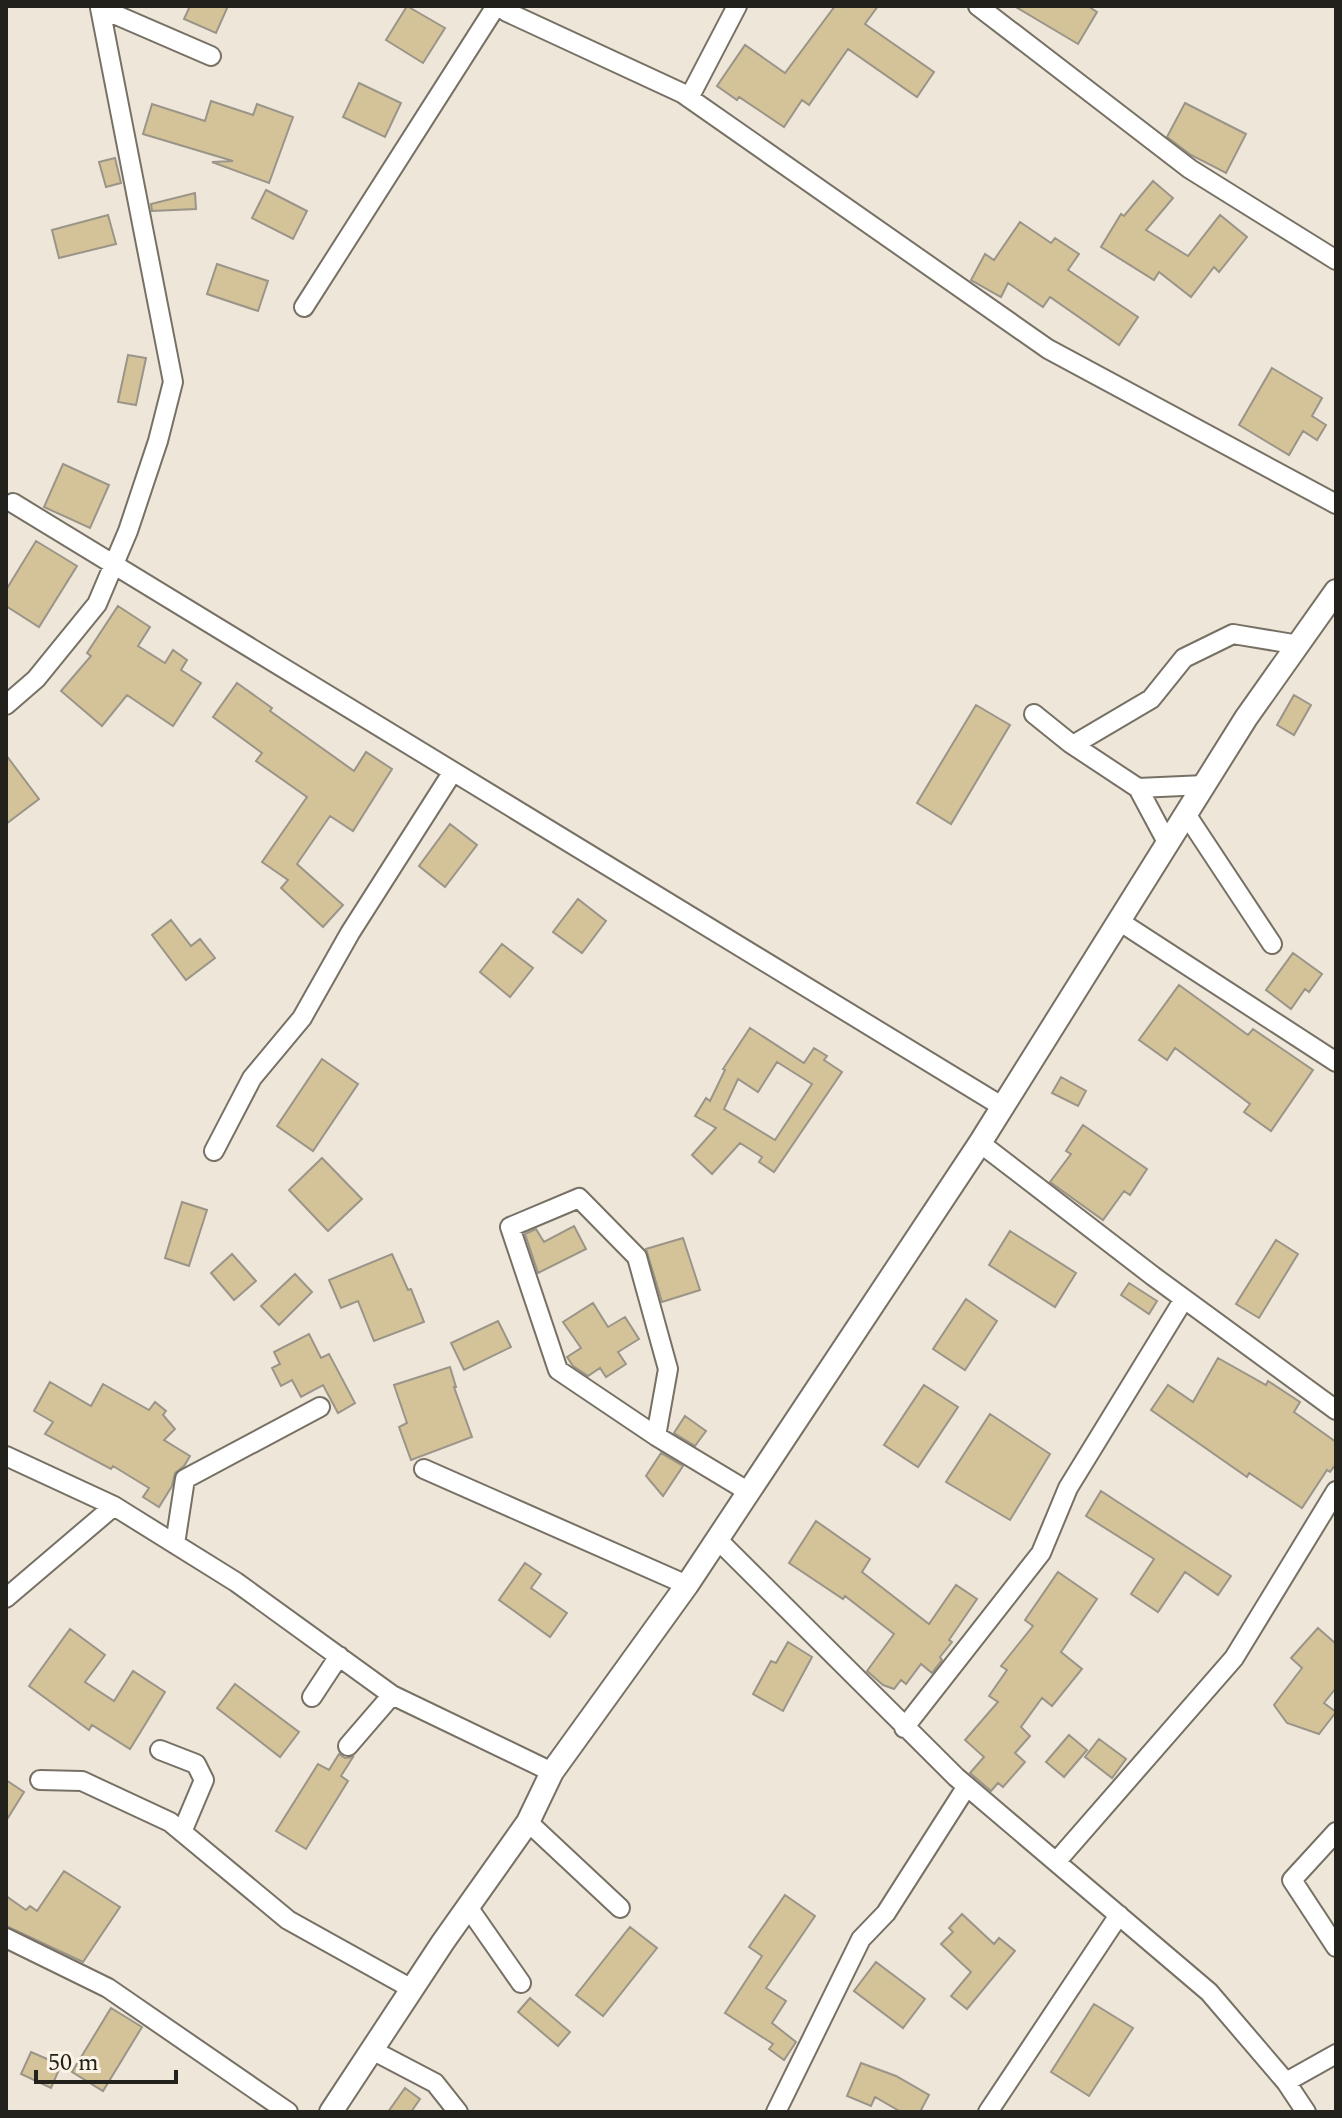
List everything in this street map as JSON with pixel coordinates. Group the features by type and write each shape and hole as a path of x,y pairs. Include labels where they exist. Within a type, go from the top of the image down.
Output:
{"main road":[{"path":"331,2112 528,1822 552,1772 687,1585 980,1143 1246,718 1336,591"}],"street":[{"path":"304,307 498,6 689,98 1048,349 1336,504"},
{"path":"689,98 737,6"},
{"path":"978,6 1001,13 1190,169 1336,260"},
{"path":"98,7 211,56"},
{"path":"6,705 36,679 97,604 128,531 158,441 173,382 98,7"},
{"path":"13,503 1003,1107"},
{"path":"1073,745 1151,699 1184,658 1233,634 1299,645"},
{"path":"1034,714 1073,745 1138,788 1168,844"},
{"path":"214,1151 252,1078 302,1018 350,933 452,773"},
{"path":"1138,788 1205,785"},
{"path":"1186,814 1272,944"},
{"path":"1119,921 1336,1062"},
{"path":"980,1143 1336,1410"},
{"path":"656,1436 668,1369 637,1257 579,1198 510,1227 558,1370 656,1436 749,1492"},
{"path":"904,1728 1041,1553 1068,1488 1184,1299"},
{"path":"175,1544 185,1479 320,1407"},
{"path":"6,1456 114,1506 236,1582 392,1695 552,1772"},
{"path":"424,1469 687,1585"},
{"path":"1056,1862 1234,1658 1336,1491"},
{"path":"6,1598 114,1506"},
{"path":"717,1539 904,1728 967,1786 1209,1992 1286,2082 1306,2112"},
{"path":"312,1697 339,1656"},
{"path":"348,1746 392,1695"},
{"path":"160,1750 196,1764 204,1780 182,1832"},
{"path":"40,1780 82,1781 170,1822 288,1920 412,1989"},
{"path":"776,2112 861,1939 886,1913 967,1786"},
{"path":"528,1822 620,1908"},
{"path":"1336,1832 1292,1880 1336,1947"},
{"path":"468,1907 521,1983"},
{"path":"988,2112 1119,1915"},
{"path":"6,1938 108,1988 288,2112"},
{"path":"372,2050 435,2083 458,2112"},
{"path":"1286,2082 1336,2054"}],"building":[{"path":"190,6 228,6 216,33 184,19"},
{"path":"407,6 445,28 423,63 386,40"},
{"path":"835,6 878,6 865,24 934,72 917,97 848,49 809,105 802,100 784,127 717,86 745,45 785,73"},
{"path":"1014,6 1088,6 1097,12 1078,44"},
{"path":"359,83 401,103 385,137 343,117"},
{"path":"211,101 253,115 257,104 293,117 269,183 212,162 233,161 143,134 152,104 205,121"},
{"path":"1185,103 1246,134 1226,173 1191,155 1167,137"},
{"path":"115,158 121,183 106,187 99,162"},
{"path":"1153,181 1173,198 1146,230 1188,256 1220,215 1247,237 1219,272 1214,267 1191,297 1159,272 1154,280 1101,247 1121,214 1124,216"},
{"path":"266,190 307,211 293,239 252,218"},
{"path":"195,193 196,209 152,211 151,204"},
{"path":"108,215 116,244 59,258 52,230"},
{"path":"1020,222 1051,243 1055,238 1079,254 1068,270 1138,317 1119,345 1050,297 1043,307 1008,283 1001,297 971,280 985,254 994,260"},
{"path":"217,264 268,281 258,311 207,294"},
{"path":"128,355 146,358 136,405 118,402"},
{"path":"1272,368 1322,398 1312,416 1326,425 1317,440 1303,431 1289,455 1239,425"},
{"path":"63,464 109,485 90,528 44,507"},
{"path":"36,541 77,566 39,627 6,606 6,590"},
{"path":"118,606 150,627 138,646 165,663 173,650 187,660 181,670 201,683 173,726 127,695 102,726 61,691 91,656 87,653"},
{"path":"237,683 272,708 270,711 354,771 366,752 392,769 353,831 330,816 297,864 343,905 323,927 281,888 288,880 262,862 307,797 256,761 262,753 213,717"},
{"path":"1294,695 1311,705 1294,735 1277,725"},
{"path":"976,705 1010,725 951,824 917,803"},
{"path":"6,755 39,799 6,824"},
{"path":"450,824 477,845 445,887 419,866"},
{"path":"578,899 606,921 582,953 553,932"},
{"path":"171,920 191,946 200,939 215,958 186,980 152,935"},
{"path":"502,944 533,968 510,997 480,972"},
{"path":"1293,953 1322,974 1309,992 1305,989 1291,1009 1266,990"},
{"path":"1179,985 1248,1035 1253,1029 1313,1070 1271,1131 1244,1112 1250,1104 1175,1048 1167,1060 1139,1040"},
{"path":"750,1028 804,1063 814,1048 827,1056 824,1060 842,1072 774,1172 759,1162 762,1157 740,1143 712,1174 692,1155 716,1128 695,1116 706,1098 710,1101 723,1069","holes":["777,1062 812,1084 775,1140 724,1109 738,1079 758,1092"]},
{"path":"322,1059 358,1084 313,1151 277,1126"},
{"path":"1061,1077 1086,1091 1078,1106 1052,1093"},
{"path":"1083,1125 1147,1169 1130,1195 1124,1191 1103,1220 1050,1182 1071,1154 1066,1151"},
{"path":"322,1158 362,1199 328,1231 289,1190"},
{"path":"182,1202 207,1210 189,1266 165,1258"},
{"path":"574,1226 586,1249 538,1273 525,1234 536,1229 544,1242"},
{"path":"1010,1231 1076,1273 1055,1307 989,1265"},
{"path":"683,1238 700,1290 662,1302 646,1249"},
{"path":"1276,1240 1298,1254 1259,1318 1236,1304"},
{"path":"232,1254 256,1281 234,1300 211,1273"},
{"path":"392,1254 424,1322 374,1341 358,1301 341,1308 329,1280"},
{"path":"295,1274 312,1292 279,1325 261,1306"},
{"path":"1129,1283 1157,1301 1149,1314 1121,1295"},
{"path":"966,1299 997,1321 965,1370 933,1349"},
{"path":"593,1303 608,1327 625,1317 639,1339 618,1352 626,1364 606,1377 600,1368 588,1376 573,1366 567,1357 581,1348 563,1322"},
{"path":"498,1321 511,1347 464,1370 451,1343"},
{"path":"309,1334 321,1358 329,1354 355,1403 338,1413 323,1385 301,1397 292,1380 281,1386 272,1368 280,1364 274,1352"},
{"path":"1218,1358 1266,1385 1268,1381 1300,1402 1294,1412 1336,1442 1336,1464 1330,1472 1327,1470 1302,1508 1249,1473 1247,1477 1151,1410 1168,1385 1193,1402"},
{"path":"450,1367 472,1437 411,1460 399,1427 407,1423 394,1385"},
{"path":"50,1382 91,1406 103,1384 149,1410 155,1402 166,1411 163,1415 175,1429 164,1440 190,1456 175,1473 172,1486 159,1507 143,1497 149,1488 113,1466 111,1469 45,1434 53,1422 34,1411"},
{"path":"924,1385 958,1407 918,1467 884,1445"},
{"path":"990,1414 1050,1454 1010,1520 946,1482"},
{"path":"685,1416 706,1431 695,1446 674,1433"},
{"path":"661,1453 683,1466 663,1496 646,1476"},
{"path":"1101,1491 1231,1576 1218,1595 1185,1572 1158,1612 1131,1594 1154,1559 1086,1516"},
{"path":"816,1521 870,1559 862,1572 929,1624 956,1585 977,1599 949,1640 952,1642 932,1673 921,1664 906,1684 901,1680 894,1689 883,1685 867,1671 894,1634 845,1596 843,1599 789,1563"},
{"path":"525,1563 541,1574 531,1588 567,1613 550,1637 499,1600"},
{"path":"1058,1572 1097,1599 1061,1652 1082,1669 1052,1706 1042,1698 1021,1727 1030,1736 1015,1753 1025,1762 1003,1787 998,1783 991,1791 970,1773 984,1757 965,1740 998,1702 989,1696 1007,1670 1001,1666 1033,1626 1025,1620"},
{"path":"1318,1628 1336,1644 1336,1688 1324,1703 1336,1712 1319,1734 1287,1723 1274,1705 1302,1668 1291,1658"},
{"path":"70,1629 105,1655 85,1682 114,1701 133,1671 165,1692 130,1749 92,1725 89,1730 29,1686"},
{"path":"788,1642 812,1657 783,1711 753,1694 771,1661 776,1663"},
{"path":"235,1684 299,1732 280,1757 217,1708"},
{"path":"1069,1735 1087,1750 1064,1777 1046,1762"},
{"path":"1099,1739 1126,1759 1112,1778 1085,1757"},
{"path":"339,1754 345,1758 353,1757 341,1776 348,1781 306,1849 276,1831 318,1764 329,1770"},
{"path":"6,1780 24,1792 6,1821"},
{"path":"64,1871 120,1907 83,1962 6,1926 6,1896 26,1910 30,1906 37,1911"},
{"path":"785,1895 815,1916 766,1988 786,2001 772,2023 796,2042 784,2060 769,2049 773,2044 725,2013 762,1956 749,1947"},
{"path":"962,1914 994,1944 999,1938 1015,1951 967,2009 951,1996 971,1972 941,1944 953,1932 949,1928"},
{"path":"630,1927 657,1948 603,2016 576,1995"},
{"path":"876,1962 925,1999 903,2028 854,1991"},
{"path":"530,1998 570,2032 558,2046 518,2012"},
{"path":"1094,2004 1133,2028 1089,2096 1051,2072"},
{"path":"111,2008 142,2027 103,2091 72,2072"},
{"path":"31,2052 61,2065 51,2088 21,2074"},
{"path":"861,2063 896,2076 929,2095 920,2112 901,2112 875,2097 871,2106 847,2096"},
{"path":"405,2088 420,2099 411,2112 388,2112"}]}
